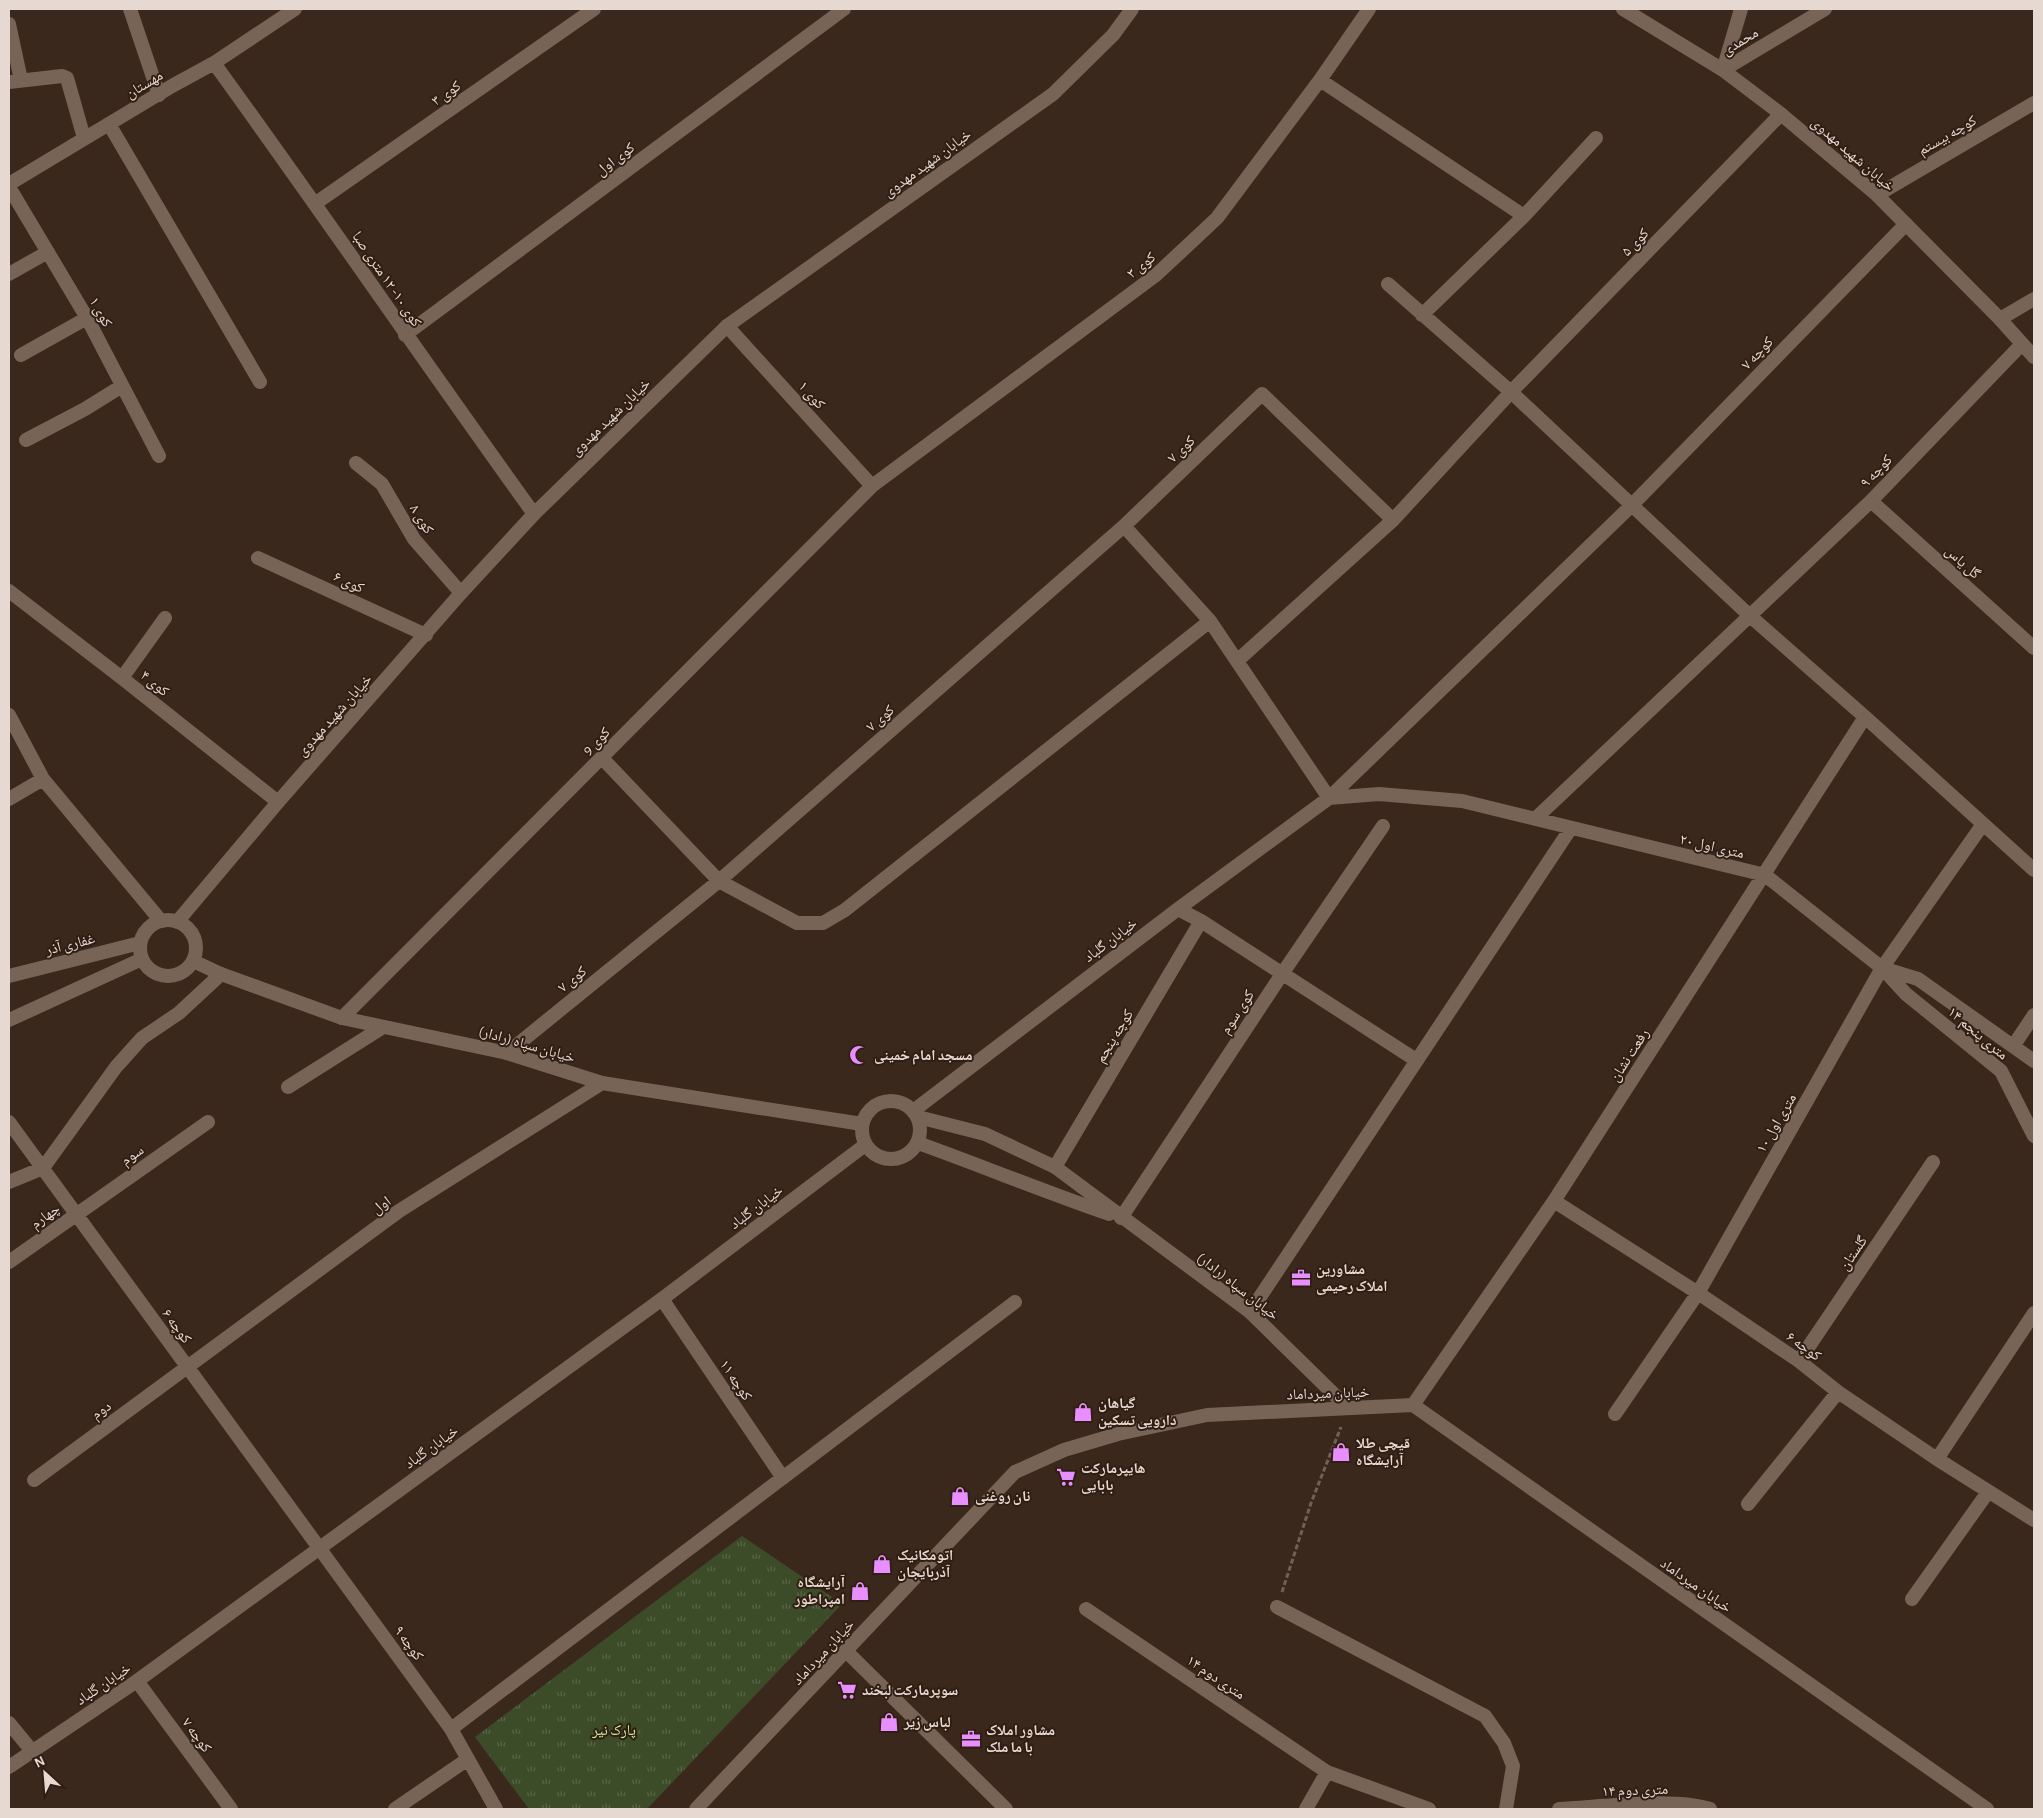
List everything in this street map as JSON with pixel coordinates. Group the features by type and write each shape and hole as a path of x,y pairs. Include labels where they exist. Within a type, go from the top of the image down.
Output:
{"street":[{"path":"130,9 158,95"},
{"name":"مهستان","path":"9,186 84,138 214,63 295,9"},
{"name":"کوی ۳","path":"316,203 594,9"},
{"name":"کوی اول","path":"405,335 844,9"},
{"name":"خیابان شهید مهدوی","path":"177,922 278,802 426,636 461,593 534,514 727,326 1052,94 1113,34 1132,9"},
{"name":"کوی ۳","path":"872,486 1156,275 1217,218 1320,80 1370,9"},
{"name":"خیابان شهید مهدوی","path":"1623,9 1723,70 1781,114 1877,195 2000,319 2034,357"},
{"path":"1723,70 1741,9"},
{"name":"محمدی","path":"1723,70 1825,9"},
{"path":"9,24 15,81 68,78 84,138"},
{"name":"کوی ۱۰- ۱۲ متری صبا","path":"214,63 316,203 405,335 534,514"},
{"path":"1320,80 1524,216"},
{"name":"کوچه بیستم","path":"1877,195 2034,104"},
{"name":"کوی ۵","path":"1237,661 1393,520 1511,392 1781,114"},
{"path":"109,124 260,382"},
{"path":"1422,315 1524,216 1596,138"},
{"name":"کوی ۱","path":"9,186 87,318 159,456"},
{"name":"کوچه ۷","path":"1329,798 1631,506 1906,224"},
{"path":"9,274 48,252"},
{"path":"1388,284 1511,392 1749,615 2034,870"},
{"path":"2000,319 2034,299"},
{"path":"21,355 87,318"},
{"name":"کوی ۱","path":"727,326 872,486"},
{"name":"کوچه ۹","path":"1535,819 1871,501 2022,344"},
{"path":"26,440 85,409 122,386"},
{"name":"کوی ۷","path":"508,1053 719,881 1124,526 1262,394 1393,520"},
{"name":"کوی ۸","path":"356,463 382,484 414,539 461,593"},
{"name":"کوی 9","path":"342,1018 872,486"},
{"name":"گل یاس","path":"1871,501 2034,648"},
{"path":"1124,526 1210,621 1329,798"},
{"name":"کوی ۶","path":"258,558 426,636"},
{"name":"کوی ۴","path":"9,591 278,802"},
{"path":"122,678 165,618"},
{"path":"602,758 719,881 797,924 823,922 845,910 1210,621"},
{"path":"9,715 43,779 161,921"},
{"name":"رفعت نشان","path":"1413,1405 1554,1201 1865,717"},
{"path":"9,800 43,779"},
{"name":"۲۰ متری اول","path":"1329,798 1379,794 1462,801 1765,875 1882,968 1918,978 2034,1061"},
{"name":"خیابان گلباد","path":"915,1114 1178,909 1329,798"},
{"name":"۱۰ متری اول","path":"1615,1414 1698,1293 1882,968 1983,824"},
{"name":"کوی سوم","path":"1122,1218 1282,974 1383,826"},
{"path":"1250,1312 1571,828"},
{"path":"1178,909 1201,921 1416,1060"},
{"path":"161,921 177,922 185,926 192,933 196,942 196,952 193,961 187,968 171,976 162,976 154,972 142,959 140,943 147,929 161,921"},
{"name":"کوچه پنجم","path":"1055,1167 1201,921"},
{"name":"غفاری آذر","path":"9,976 140,943"},
{"path":"9,1020 142,959"},
{"name":"خیابان سپاه (رادار)","path":"193,961 221,974 342,1018 508,1053 602,1083 862,1124"},
{"name":"۱۴ متری پنجم","path":"1882,968 1906,994 2001,1072 2034,1136"},
{"path":"9,1182 43,1168 116,1067 142,1038 179,1013 221,974"},
{"path":"2014,1045 2034,1014"},
{"path":"288,1087 384,1027"},
{"name":"اول","path":"187,1367 399,1211 602,1083"},
{"path":"890,1101 903,1103 915,1114 921,1131 918,1144 910,1153 898,1159 886,1159 874,1154 865,1145 862,1124 868,1112 878,1104 890,1101"},
{"name":"خیابان سپاه (رادار)","path":"915,1114 985,1134 1055,1167 1250,1312 1348,1408"},
{"name":"کوچه ۶","path":"9,1122 319,1548"},
{"name":"سوم","path":"75,1214 208,1122"},
{"name":"خیابان سپاه (رادار)","path":"918,1144 975,1163 1045,1192 1122,1218"},
{"name":"خیابان گلباد","path":"9,1767 137,1681 662,1299 865,1145"},
{"name":"گلستان","path":"1799,1361 1933,1162"},
{"name":"کوچه ۶","path":"1554,1201 1698,1293 1799,1361 1838,1392 1937,1459 2034,1520"},
{"name":"چهارم","path":"9,1262 75,1214"},
{"name":"کوچه ۱۱","path":"662,1299 783,1478"},
{"path":"451,1729 1015,1302"},
{"path":"1937,1459 2034,1313"},
{"name":"دوم","path":"34,1480 187,1367"},
{"path":"1748,1504 1838,1392"},
{"name":"خیابان میرداماد","path":"696,1809 1015,1472 1064,1450 1118,1434 1207,1415 1413,1405 1987,1809"},
{"path":"1912,1599 1988,1492"},
{"name":"کوچه ۹","path":"319,1548 451,1729 496,1809"},
{"path":"1277,1607 1485,1716 1504,1743 1513,1766 1506,1809"},
{"name":"۱۴ متری دوم","path":"1086,1609 1327,1772 1429,1809"},
{"path":"846,1651 1006,1809"},
{"name":"کوچه ۷","path":"137,1681 231,1809"},
{"path":"9,1723 32,1751"},
{"path":"395,1809 468,1759"},
{"path":"1306,1809 1327,1772"},
{"name":"۱۴ متری دوم","path":"1559,1809 1653,1804 1699,1806 1710,1809"}],"path":[{"path":"1277,1607 1311,1503 1348,1408"}],"green space":[{"name":"پارک نیر","path":"742,1536 842,1604 647,1809 529,1809 475,1737"}],"place":[{"name":"مسجد امام خمینی","path":"859,1055"},
{"name":"مشاورین املاک رحیمی","path":"1301,1278"},
{"name":"گیاهان دارویی تسکین","path":"1083,1412"},
{"name":"قیچی طلا آرایشگاه","path":"1341,1452"},
{"name":"هایپرمارکت بابایی","path":"1066,1477"},
{"name":"نان روغنی","path":"960,1496"},
{"name":"اتومکانیک آذربایجان","path":"882,1564"},
{"name":"آرایشگاه امپراطور","path":"860,1591"},
{"name":"سوپرمارکت لبخند","path":"847,1690"},
{"name":"لباس زیر","path":"889,1722"},
{"name":"مشاور املاک با ما ملک","path":"971,1739"}]}
